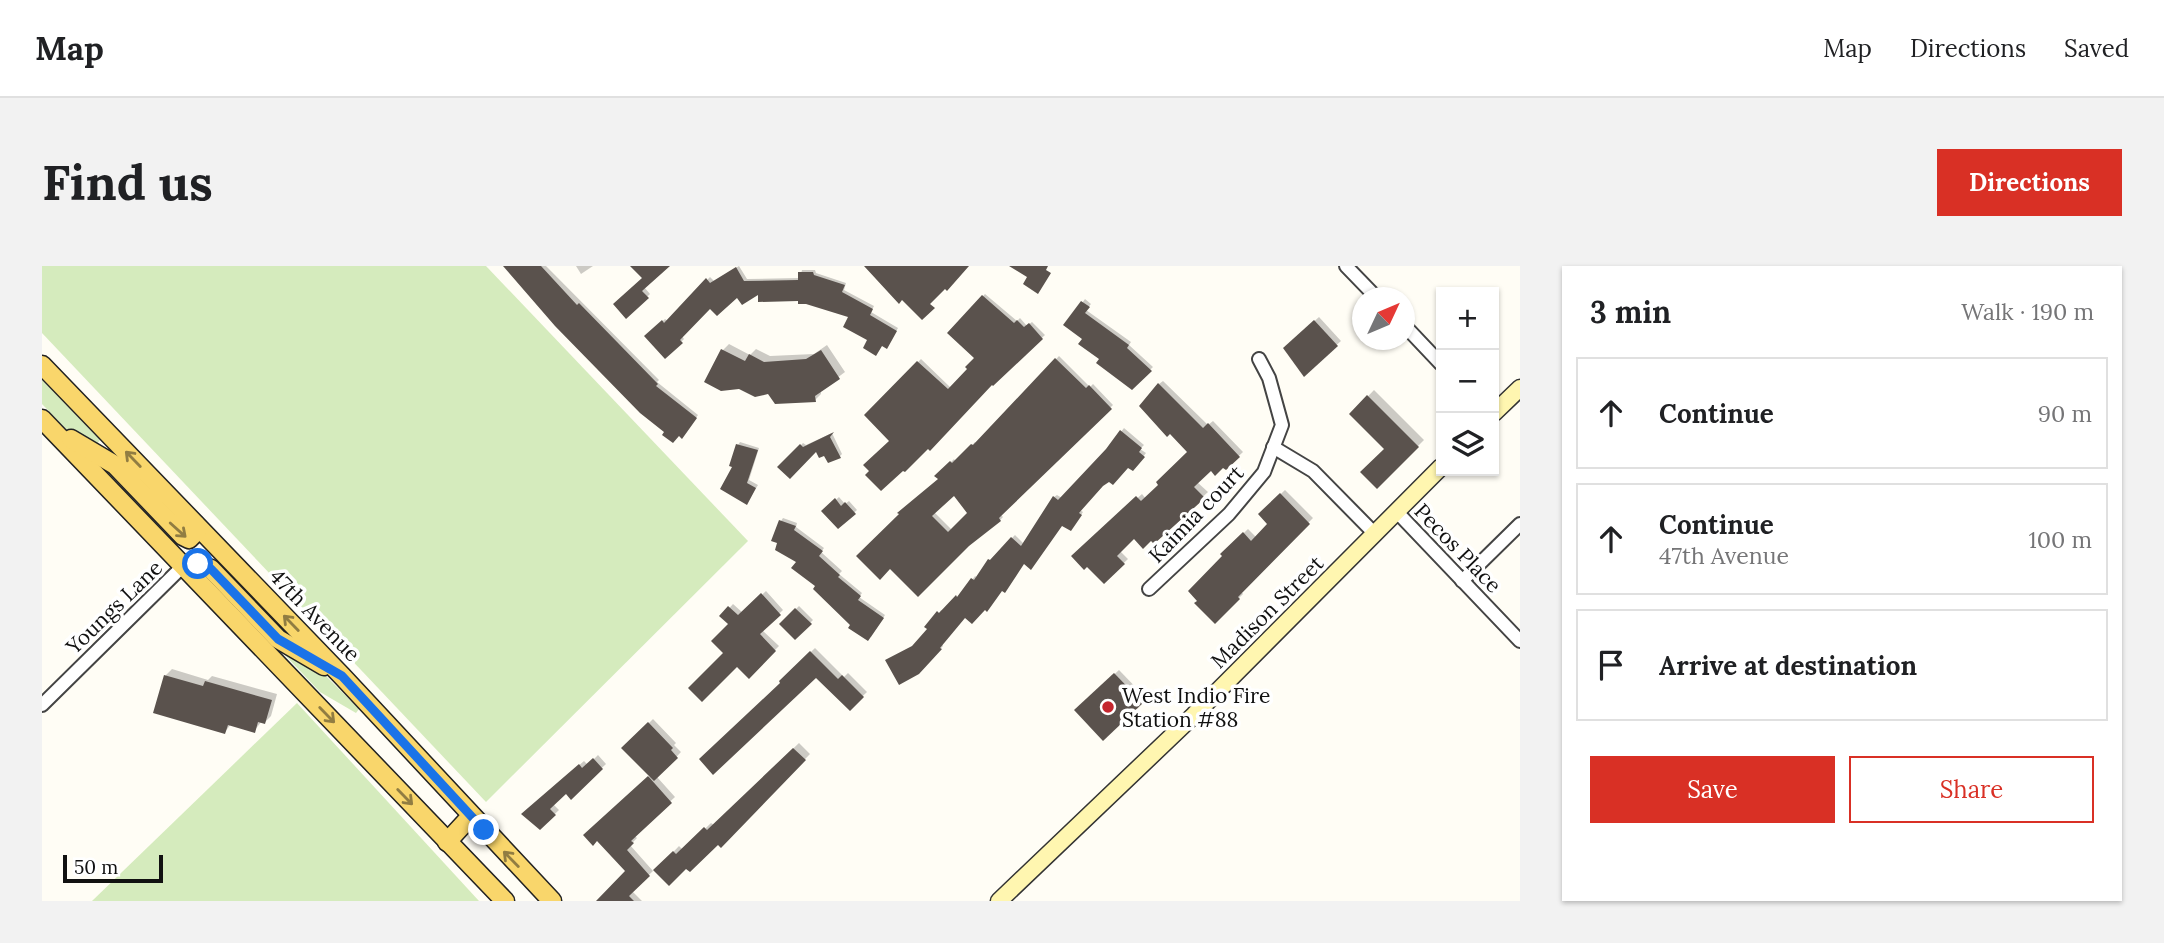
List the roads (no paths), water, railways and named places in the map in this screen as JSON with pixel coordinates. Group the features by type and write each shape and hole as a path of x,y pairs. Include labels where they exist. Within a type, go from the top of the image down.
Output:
{"main road":[{"name":"47th Avenue","path":"42,365 342,676 552,901"},
{"path":"1499,408 1520,388"},
{"path":"46,423 115,465 183,536 189,539 194,536 197,531 195,524"},
{"path":"46,423 505,901"},
{"name":"Madison Street","path":"999,901 1194,715 1436,472"},
{"path":"184,565 198,564 211,569 278,639 342,676"},
{"path":"447,842 471,816"}],"street":[{"path":"1346,266 1366,287"},
{"path":"1415,337 1436,359"},
{"name":"Kaimia court","path":"1149,589 1229,513 1264,472 1282,425 1269,378 1259,359"},
{"path":"1273,447 1313,471 1375,534"},
{"name":"Pecos Place","path":"1397,512 1520,641"},
{"path":"1462,581 1520,524"},
{"name":"Youngs Lane","path":"42,705 184,565"}],"place":[{"name":"West Indio Fire Station #88","path":"1108,707"}]}
